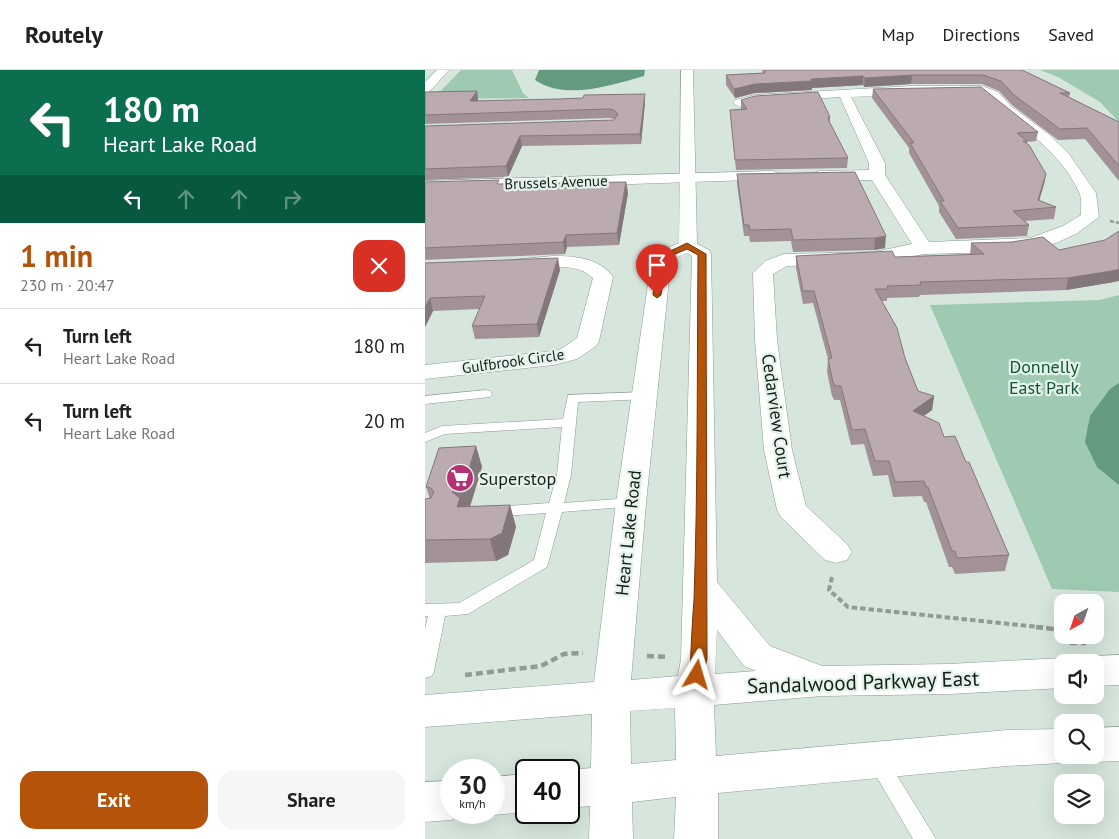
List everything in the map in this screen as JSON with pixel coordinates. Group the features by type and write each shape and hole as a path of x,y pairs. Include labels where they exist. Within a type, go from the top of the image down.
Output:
{"street":[{"path":"425,89 443,70"},
{"path":"687,70 687,246 702,254 701,585 697,675 696,839"},
{"path":"739,104 755,99 844,94 959,89 990,92 1007,109 1046,139 1064,157 1088,193 1090,217 1043,242 1005,247 924,248 877,175 877,162 844,94"},
{"name":"Brussels Avenue","path":"425,186 687,178 877,175"},
{"name":"Heart Lake Road","path":"611,839 611,697 644,396 662,257 687,246"},
{"name":"Cedarview Court","path":"837,552 792,510 778,450 766,340 763,273 772,265 784,260 887,256 924,248"},
{"name":"Gulfbrook Circle","path":"425,372 554,358 569,354 581,348 588,341 603,277 599,271 582,264 569,262 499,264"},
{"path":"701,585 757,656 822,681"},
{"name":"Sandalwood Parkway East","path":"425,711 611,697 697,675 822,681 949,679 1054,673"},
{"path":"1104,745 1119,744"},
{"path":"580,788 876,759 1007,748 1054,746"},
{"path":"425,802 440,801"}],"lane":[{"path":"425,400 486,394"},
{"path":"425,671 431,610 462,609 541,563 564,475 572,398 644,396"},
{"path":"425,438 442,430 569,423"},
{"path":"477,513 631,504"},
{"path":"876,759 925,839"}],"path":[{"path":"837,552 829,590 847,607 1054,629"},
{"path":"1097,644 1105,661"},
{"path":"463,675 541,666 568,653 615,655 697,675"}],"green space":[{"path":"461,70 512,70 523,93 529,98 433,99"},
{"path":"1040,70 1119,70 1119,122 1100,102 1058,77"},
{"name":"Donnelly East Park","path":"1119,295 1119,592 1052,589 930,305 1099,300"}],"shaded area":[{"path":"539,70 645,70 644,76 603,87 560,90 535,80"},
{"path":"1119,383 1119,485 1097,467 1085,442 1090,416 1110,389"}],"building":[{"path":"765,70 1022,70 1070,93 1060,93 1119,122 1119,166 1087,128 1060,129 1014,95 1001,81 983,75 912,75 865,78 863,76 755,84 734,89 726,75 765,73"},
{"path":"981,87 1038,132 1017,133 1027,141 1023,141 1029,145 1046,174 1038,200 1056,207 1013,211 1029,225 958,228 940,201 944,201 910,143 914,143 873,89"},
{"path":"477,91 470,101 583,98 584,95 645,94 640,134 520,136 506,166 425,169 425,126 614,120 618,114 614,110 609,109 425,115 425,92"},
{"path":"818,92 830,117 828,117 829,121 848,158 735,160 730,110 747,109 741,100 755,96"},
{"path":"855,172 886,236 875,238 793,240 791,229 750,230 749,225 744,225 737,174"},
{"path":"499,180 497,184 626,182 617,233 566,235 563,242 425,248 425,182"},
{"path":"1119,231 1119,269 1117,270 1068,278 920,282 921,285 887,286 888,289 875,289 897,328 905,358 918,391 934,396 913,411 939,423 944,437 955,436 966,462 969,462 1009,555 957,558 955,551 952,551 924,481 895,482 889,461 875,461 865,429 852,430 841,386 835,386 833,382 828,359 832,358 814,291 803,291 796,256 892,251 895,257 984,254 971,243 1012,242 1043,237 1059,250 1105,240"},
{"path":"558,258 537,324 472,326 485,296 430,298 425,307 425,263"},
{"path":"476,446 464,485 452,492 460,498 457,507 510,505 502,533 490,539 425,540 425,499 431,498 434,492 431,488 426,487 439,448"}],"place":[{"name":"Superstop","path":"460,478"}],"route":[{"path":"657,295 662,257 687,246 702,254 701,585 697,675"}]}
